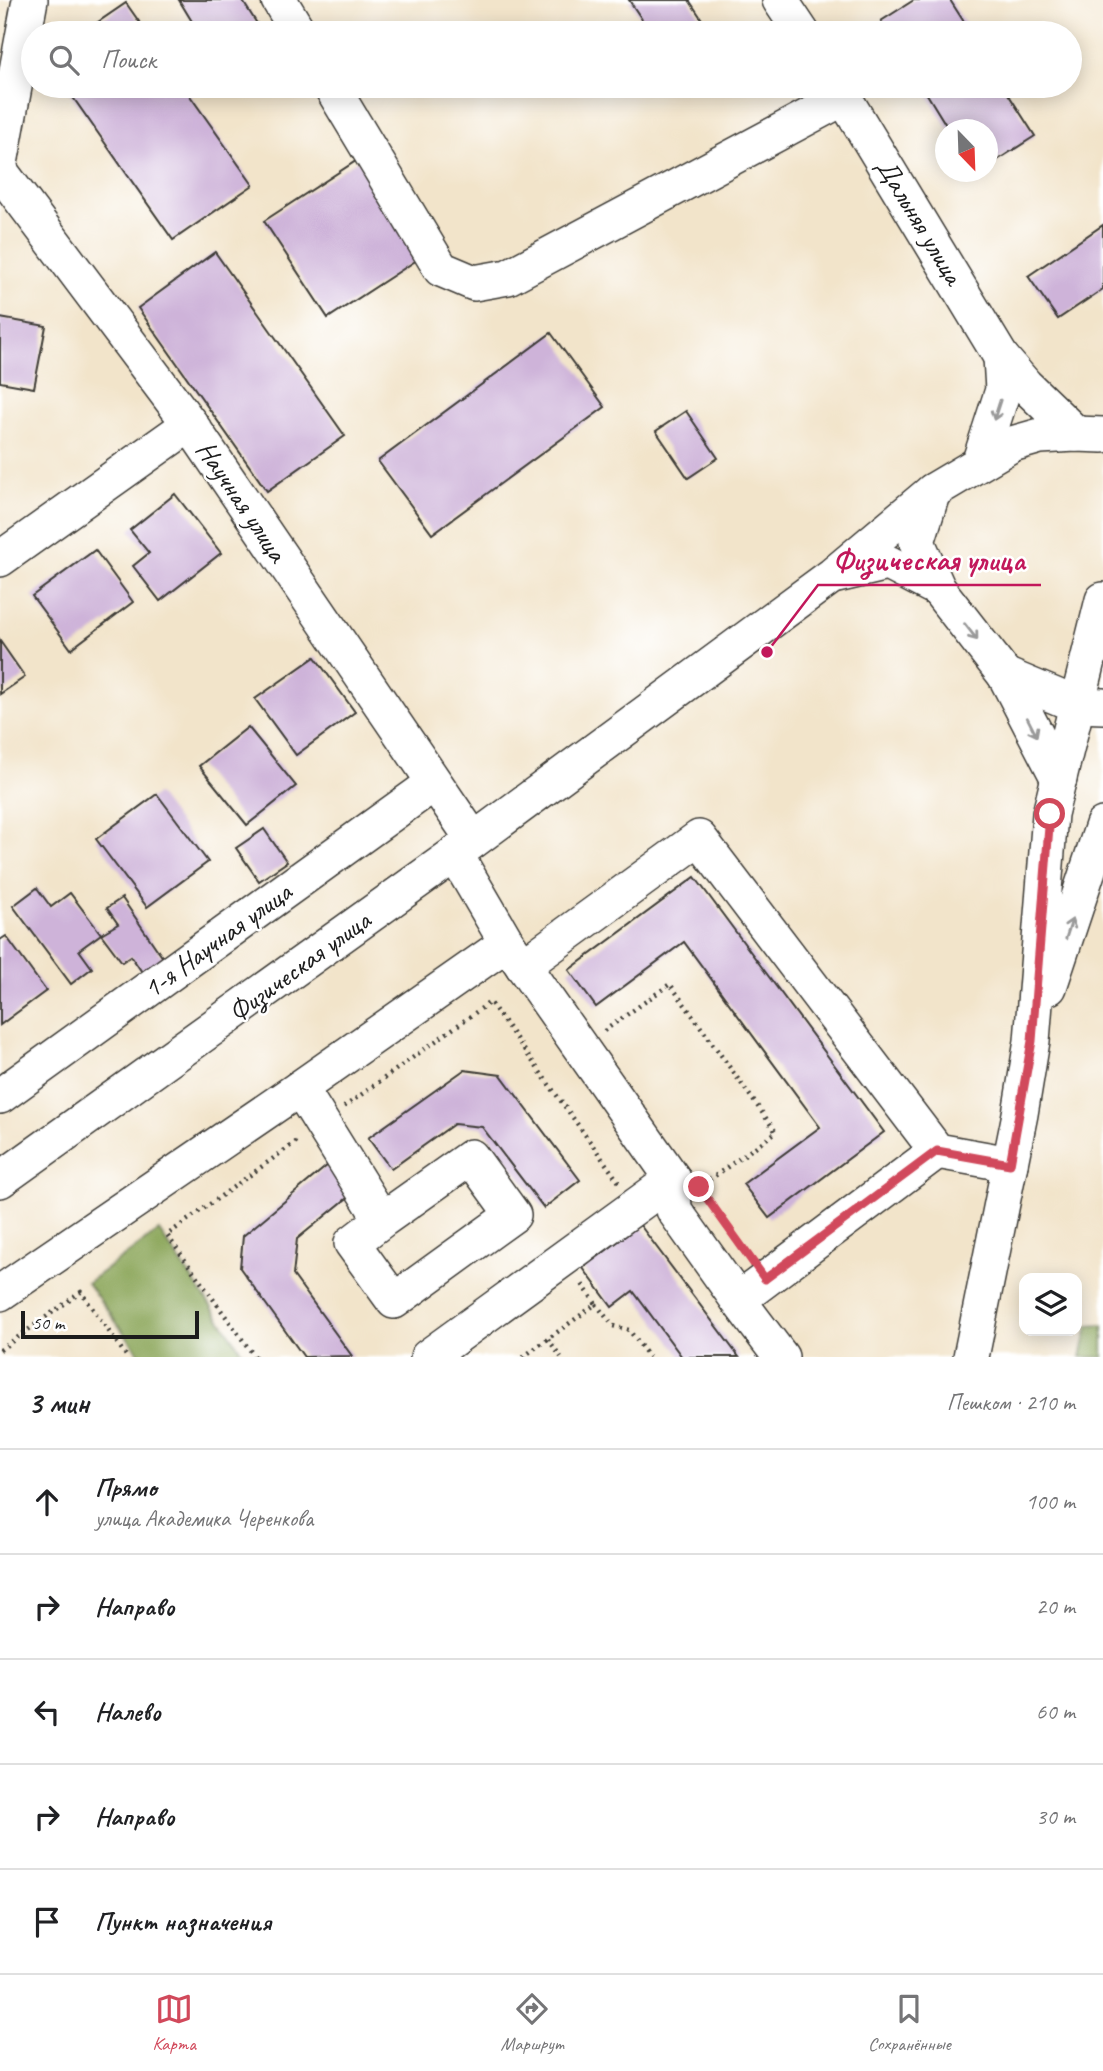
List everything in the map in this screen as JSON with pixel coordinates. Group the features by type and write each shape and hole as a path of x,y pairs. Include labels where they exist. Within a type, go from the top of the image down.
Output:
{"street":[{"path":"26,21 30,0"},
{"path":"279,0 292,21"},
{"path":"780,0 794,21"},
{"path":"0,163 21,49"},
{"path":"338,98 441,269 474,283 508,277 830,98"},
{"name":"Дальняя улица","path":"845,98 1001,357 1025,385 1089,434"},
{"name":"Научная улица","path":"0,171 190,424 433,784 515,955 673,1178"},
{"name":"Дальняя улица","path":"980,461 1003,390 1001,357"},
{"path":"0,559 190,424"},
{"name":"Физическая улица","path":"0,1180 464,847 833,575 933,491 980,461 1021,442 1040,436 1089,434"},
{"name":"Физическая улица","path":"933,491 917,542 938,589 1005,675 1059,779"},
{"name":"Физическая улица","path":"833,575 888,563 938,589"},
{"path":"971,1357 1032,1041 1050,814 1059,779 1090,705 1103,600"},
{"name":"Физическая улица","path":"1005,675 1090,705"},
{"name":"1-я Научная улица","path":"0,1096 433,784"},
{"path":"1032,1041 1103,825"},
{"path":"0,1293 300,1088 699,838 937,1151 1010,1164"},
{"path":"300,1088 382,1220"},
{"path":"752,1289 937,1151"},
{"path":"673,1178 674,1210 752,1289 781,1357"},
{"path":"428,1357 673,1178"}],"path":[{"path":"603,1031 670,984 776,1132 699,1187 752,1289"},
{"path":"578,1277 613,1326 629,1330 649,1357"},
{"path":"0,1350 81,1292 127,1357"},
{"path":"523,1357 596,1304"},
{"path":"548,1339 561,1357"}],"green space":[{"path":"159,1231 246,1357 142,1357 87,1283"},
{"path":"1103,1325 1103,1357 1081,1357 1088,1326"}],"building":[{"path":"179,0 242,0 255,21 192,21"},
{"path":"629,0 689,0 703,21 643,21"},
{"path":"914,0 950,0 963,21 881,21"},
{"path":"126,3 139,21 100,21"},
{"path":"73,98 191,98 253,185 173,240"},
{"path":"929,98 1011,98 1035,136 998,160 998,119 942,119"},
{"path":"359,159 423,256 328,318 264,221"},
{"path":"1103,225 1103,289 1058,319 1028,276"},
{"path":"215,252 345,436 267,491 138,308"},
{"path":"0,318 46,326 34,388 0,382"},
{"path":"551,333 605,407 432,534 378,461"},
{"path":"686,411 718,458 688,478 656,431"},
{"path":"175,494 221,553 160,601 133,566 149,553 130,530"},
{"path":"95,550 133,602 71,649 32,596"},
{"path":"0,641 25,677 0,694"},
{"path":"315,657 355,712 296,755 255,699"},
{"path":"248,727 296,786 247,825 199,766"},
{"path":"157,794 208,862 147,907 96,839"},
{"path":"264,829 287,862 259,881 236,848"},
{"path":"695,877 884,1132 769,1218 743,1184 820,1127 684,942 596,1007 569,970"},
{"path":"37,888 51,907 70,893 101,934 79,950 92,968 71,984 13,906"},
{"path":"122,898 165,961 144,975 131,956 122,962 101,934 118,924 107,908"},
{"path":"6,936 46,991 0,1025 0,940"},
{"path":"464,1070 501,1075 580,1180 544,1208 482,1127 454,1124 391,1169 368,1138"},
{"path":"328,1165 352,1194 297,1239 293,1275 352,1356 304,1357 240,1268 243,1236"},
{"path":"640,1225 739,1357 682,1357 633,1291 612,1307 583,1268"}],"place":[{"name":"Физическая улица","path":"767,652"}],"route":[{"path":"699,1187 765,1279 937,1151 1010,1164 1032,1041 1050,814"}]}
